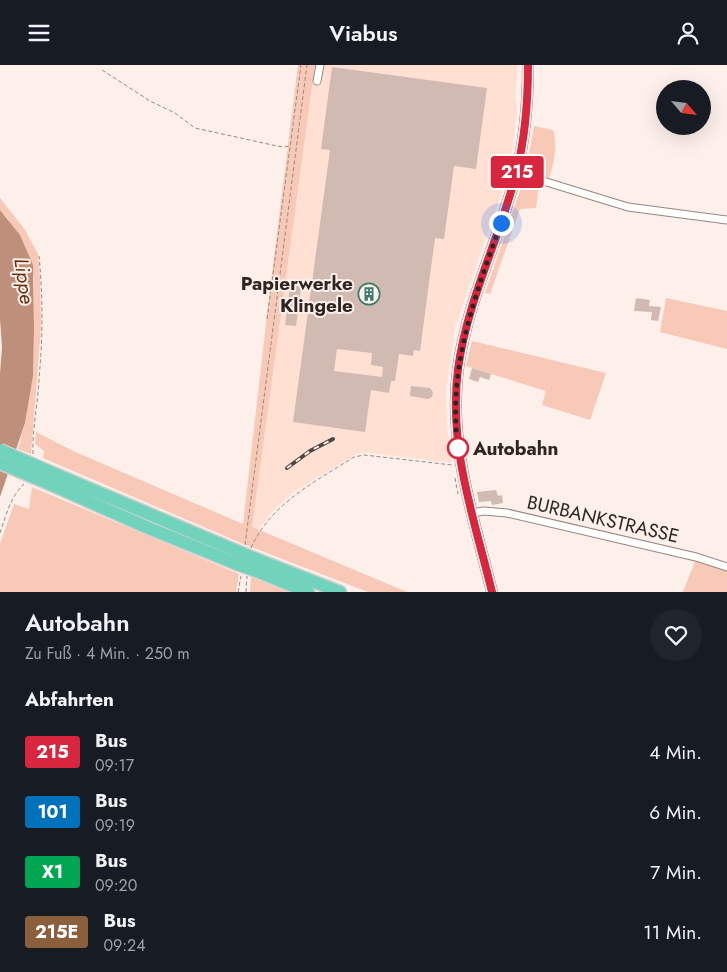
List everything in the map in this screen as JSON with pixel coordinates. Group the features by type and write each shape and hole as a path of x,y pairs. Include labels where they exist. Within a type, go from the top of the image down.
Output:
{"highway":[{"path":"0,450 53,480 146,527 340,592"},
{"path":"0,463 53,480"},
{"path":"246,561 308,592"}],"main road":[{"path":"492,592 458,470 456,387 461,351 476,292 501,223 516,173 524,127 528,89 528,65"}],"street":[{"path":"317,81 320,65"},
{"path":"516,173 628,207 727,220"},
{"name":"BURBANKSTRASSE","path":"471,513 484,511 507,513 696,557 727,567"}],"path":[{"path":"267,319 301,65"},
{"path":"246,592 246,561 308,65"},
{"path":"102,70 150,101 174,113 189,125 199,129 277,146 290,146"},
{"path":"33,435 42,328 40,256"},
{"path":"238,592 246,561 256,537 264,526 286,501 354,457 364,455 458,470 458,492 460,498"},
{"path":"0,533 10,505"}],"shaded area":[{"path":"298,65 315,65 252,527 407,592 368,592 241,543 43,458 44,451 35,444 36,432 73,451 243,524"},
{"path":"315,65 518,65 515,95 517,109 513,146 503,189 455,327 446,390 447,428 452,463 358,453 293,492 274,510 258,530 252,527"},
{"path":"534,126 553,130 555,154 549,178 526,171"},
{"path":"524,179 539,184 536,208 520,209 490,294 485,293"},
{"path":"0,198 25,230 38,254 41,328 31,454 18,449 25,423 33,376 34,277 8,219 0,210"},
{"path":"666,298 727,311 727,349 660,332"},
{"path":"472,341 606,373 590,420 542,405 546,391 466,366"},
{"path":"32,487 239,574 236,592 0,592 0,544 14,504 29,509"},
{"path":"696,559 727,570 727,592 683,592"},
{"path":"251,577 289,592 250,592"}],"water":[{"name":"Lippe","path":"0,210 20,235 33,265 34,329 33,376 25,423 0,497 0,373 2,347 0,319"}],"building":[{"name":"Papierwerke Klingele","path":"332,67 487,88 476,169 454,166 444,239 435,238 420,351 414,350 413,356 399,354 395,381 391,381 389,393 371,390 365,432 293,422 330,150 321,149","holes":["337,349 372,353 371,365 383,367 382,377 334,371"]},
{"path":"291,280 302,281 296,326 285,325"},
{"path":"636,298 650,300 649,306 661,307 658,321 651,320 652,312 634,311"},
{"path":"472,368 491,374 489,380 480,377 478,382 469,379"},
{"path":"411,386 430,388 433,392 432,397 428,399 410,396"},
{"path":"496,490 498,496 502,495 503,503 492,505 491,501 479,502 477,492"}],"railway":[{"path":"287,468 310,451 333,439"}],"bus line":[{"name":"215","path":"492,592 460,466 456,430 456,395 461,351 470,312 516,173 524,127 528,89 528,65"}],"place":[{"name":"Papierwerke Klingele","path":"369,294"},
{"name":"Autobahn","path":"458,448"}],"route":[{"path":"458,448 456,395 461,351 476,292 501,223"}]}
